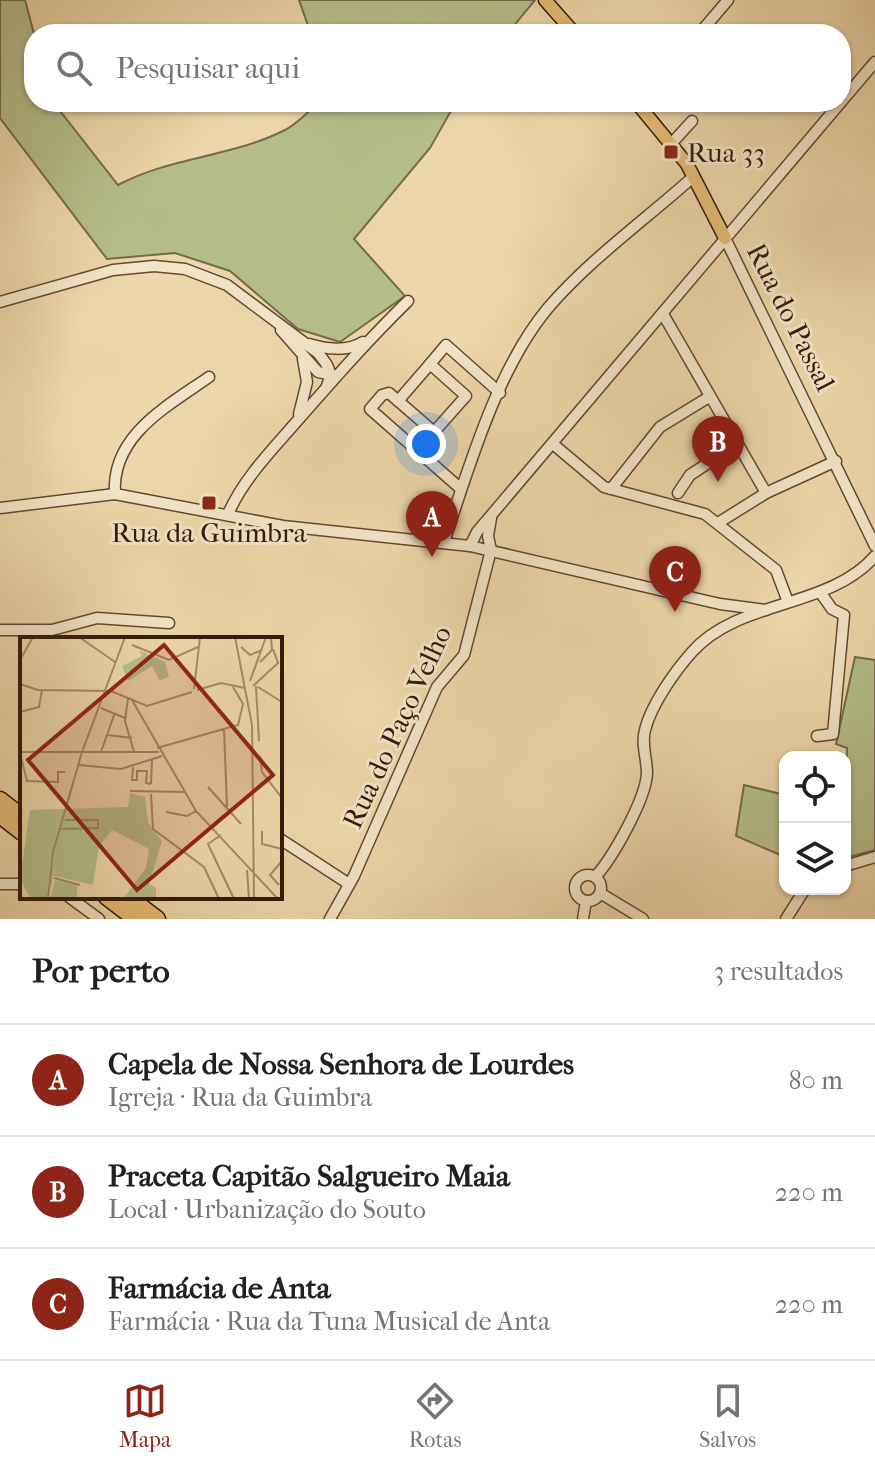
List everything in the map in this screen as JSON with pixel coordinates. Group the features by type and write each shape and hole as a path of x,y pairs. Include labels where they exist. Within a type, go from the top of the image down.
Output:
{"highway":[{"path":"0,800 20,815"},
{"path":"0,815 20,830"},
{"path":"110,899 136,919"},
{"path":"131,899 157,919"}],"main road":[{"path":"545,0 566,24"},
{"path":"645,112 672,143 725,238"}],"street":[{"path":"708,24 728,0"},
{"path":"851,90 875,62"},
{"path":"470,546 491,516 832,112"},
{"path":"672,143 692,121"},
{"path":"444,542 461,489 500,393 527,338 562,292 693,177"},
{"name":"Rua do Passal","path":"725,238 875,546"},
{"path":"0,302 113,270 154,266 206,274 227,285 300,339 328,366 333,378"},
{"path":"228,514 238,491 333,378 408,301"},
{"path":"663,314 766,493"},
{"path":"275,323 302,358 318,372 333,378"},
{"path":"300,339 325,348 356,346 376,333"},
{"path":"398,401 446,345 500,393"},
{"path":"293,426 306,393 302,358"},
{"path":"430,364 466,396 434,432 389,393 382,395 370,409 461,489"},
{"path":"115,494 113,471 126,443 164,408 209,377"},
{"path":"611,489 660,427 709,397"},
{"path":"553,444 611,489 691,509 718,523 776,570 788,602"},
{"path":"678,493 690,475 737,444"},
{"path":"718,523 766,493 836,461"},
{"path":"0,508 115,494 289,527 470,546 723,604 766,610"},
{"path":"491,516 488,536 491,550"},
{"name":"Rua do Paço Velho","path":"330,919 349,884 437,687 464,655 491,550"},
{"path":"596,876 616,848 646,780 643,735 649,719 692,652 738,620 820,592 875,556"},
{"path":"817,736 833,734 844,615 832,609 820,592"},
{"path":"723,604 728,617 723,629"},
{"path":"737,606 738,620"},
{"path":"0,630 30,635 97,618 169,623"},
{"path":"282,840 349,884"},
{"path":"851,864 875,857"},
{"path":"586,901 576,894 576,881 583,875 596,876"},
{"path":"596,876 601,884 600,893"},
{"path":"586,901 600,893"},
{"path":"600,893 643,919"},
{"path":"786,919 801,895"},
{"path":"72,899 99,919"},
{"path":"583,919 586,901"}],"green space":[{"path":"0,0 25,0 31,24 24,24 24,112 61,112 118,185 159,168 265,139 289,127 308,112 450,112 430,148 354,239 405,296 340,342 298,329 230,271 175,253 107,259 0,118"},
{"path":"299,0 535,0 515,24 307,24"},
{"path":"855,657 875,660 875,850 851,856 851,751 836,744"},
{"path":"744,785 779,794 779,854 736,836"}],"place":[{"name":"Rua 33","path":"671,152"},
{"name":"Praceta Capitão Salgueiro Maia","path":"718,482"},
{"name":"Rua da Guimbra","path":"209,503"},
{"name":"Capela de Nossa Senhora de Lourdes","path":"432,557"},
{"name":"Farmácia de Anta","path":"675,612"}]}
